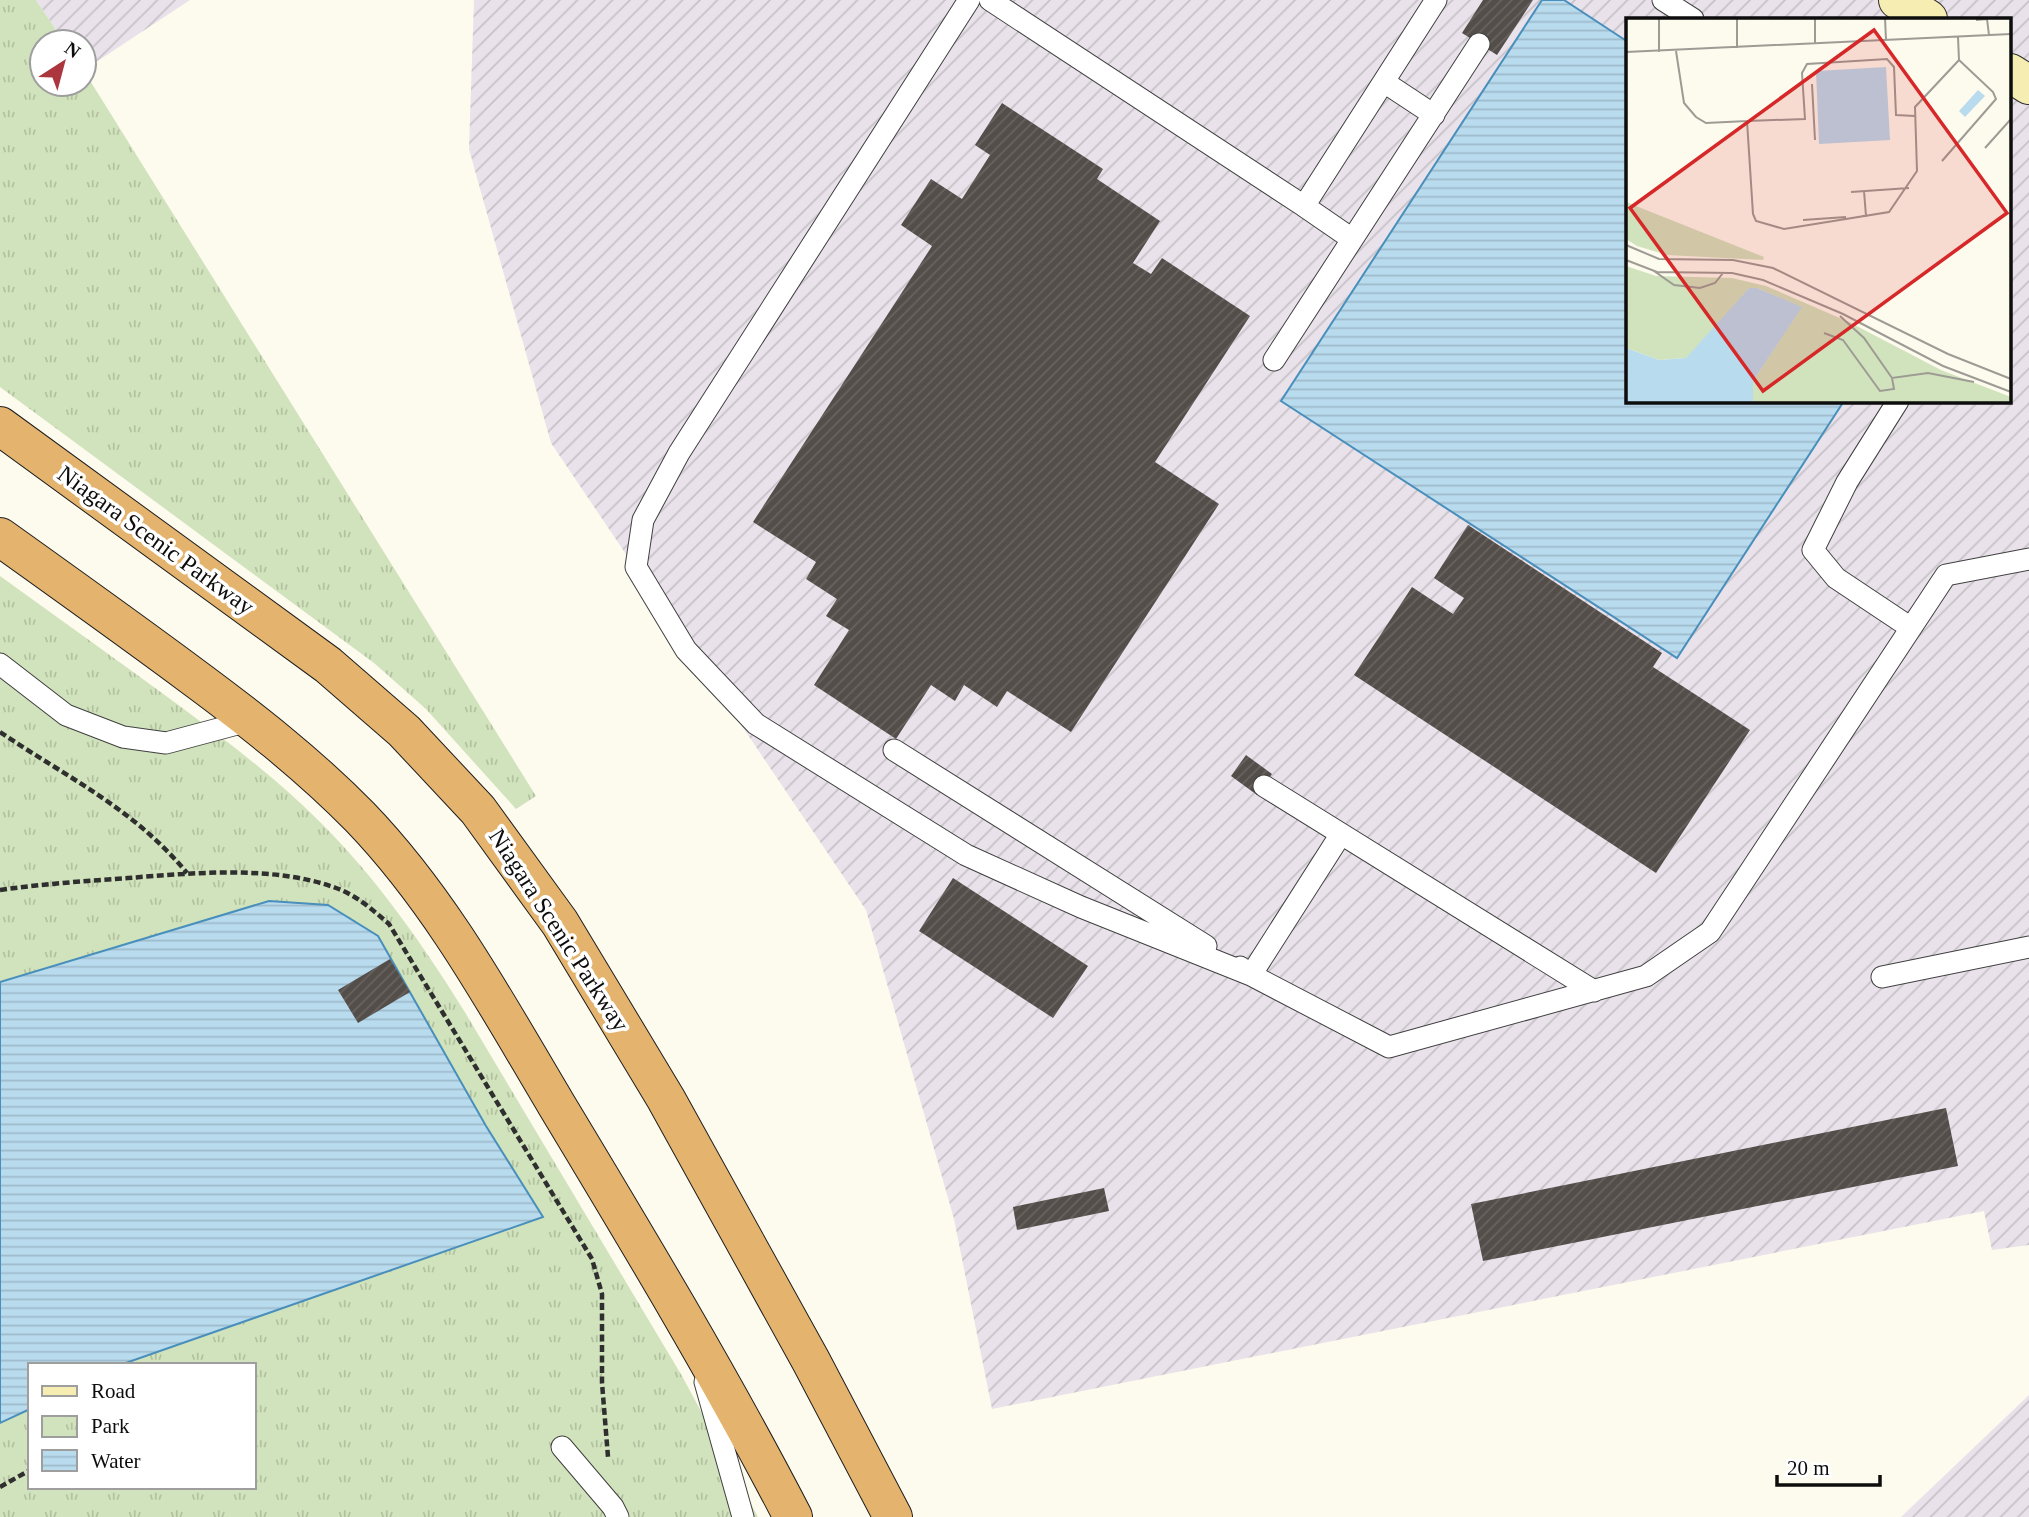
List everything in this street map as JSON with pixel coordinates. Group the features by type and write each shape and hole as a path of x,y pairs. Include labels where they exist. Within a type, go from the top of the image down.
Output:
{"highway":[{"name":"Niagara Scenic Parkway","path":"0,426 355,686 404,731 478,810 560,923 666,1099 830,1395 893,1517"},
{"path":"0,537 252,720 295,755 376,835 421,889 494,999 668,1289 793,1517"}],"main road":[{"path":"1898,0 1926,18"},
{"path":"2011,74 2029,85"}],"lane":[{"path":"970,0 679,453 643,520 636,567 686,650 756,724 966,855 1080,907 1251,975"},
{"path":"990,0 1352,240"},
{"path":"1304,206 1436,0"},
{"path":"1663,0 1691,18"},
{"path":"1274,360 1479,44"},
{"path":"1384,82 1434,115"},
{"path":"1897,402 1846,482 1813,550 1836,578 1911,628"},
{"path":"894,750 1251,975 1389,1047 1646,976 1710,932 1946,575 2029,559"},
{"path":"0,664 66,715 123,737 166,743 252,720"},
{"path":"1264,786 1594,991"},
{"path":"1251,975 1341,834"},
{"path":"1882,977 2029,947"},
{"path":"668,1289 705,1381 743,1517"},
{"path":"562,1447 616,1512"}],"path":[{"path":"0,732 113,804 167,850 187,873"},
{"path":"0,890 41,884 187,873 270,875 337,888 369,906 389,924 592,1259 602,1294 602,1383 616,1512"},
{"path":"0,1487 28,1471"}],"shaded area":[{"path":"36,0 190,0 98,61 98,28 55,28"},
{"path":"474,0 2029,0 2029,1245 1992,1250 1984,1211 992,1409 954,1219 866,910 551,443 469,149"},
{"path":"2029,1395 2029,1517 1901,1517"}],"green space":[{"path":"0,0 36,0 55,28 28,28 28,98 98,98 98,93 536,796 516,809 426,709 374,663 0,387"},
{"path":"0,576 233,746 304,807 362,867 434,963 466,1014 682,1376 758,1517 0,1517 0,1423 28,1410 28,1489 256,1489 256,1363 126,1363 542,1216 486,1126 378,936 269,901 0,982"}],"water":[{"path":"1542,0 1564,0 1626,41 1626,402 1843,402 1677,658 1281,401"},
{"path":"269,901 328,905 378,936 486,1126 543,1217 126,1363 28,1363 28,1410 0,1423 0,982"}],"building":[{"path":"1483,0 1533,0 1497,55 1462,33"},
{"path":"1002,103 1103,169 1097,179 1160,221 1133,263 1151,274 1162,258 1250,316 1155,462 1219,504 1071,732 1007,691 997,707 964,685 955,701 931,685 896,739 814,685 849,630 826,616 837,599 806,579 816,562 753,522 932,246 901,225 931,179 962,199 990,155 975,145"},
{"path":"1468,525 1662,653 1653,667 1750,730 1656,873 1354,675 1412,587 1453,614 1464,598 1434,578"},
{"path":"1246,755 1272,774 1257,795 1231,776"},
{"path":"953,878 1088,966 1053,1018 919,931"},
{"path":"390,959 410,992 358,1023 338,990"},
{"path":"1946,1108 1958,1166 1483,1261 1471,1204"},
{"path":"1104,1188 1109,1211 1017,1230 1013,1207"}]}
